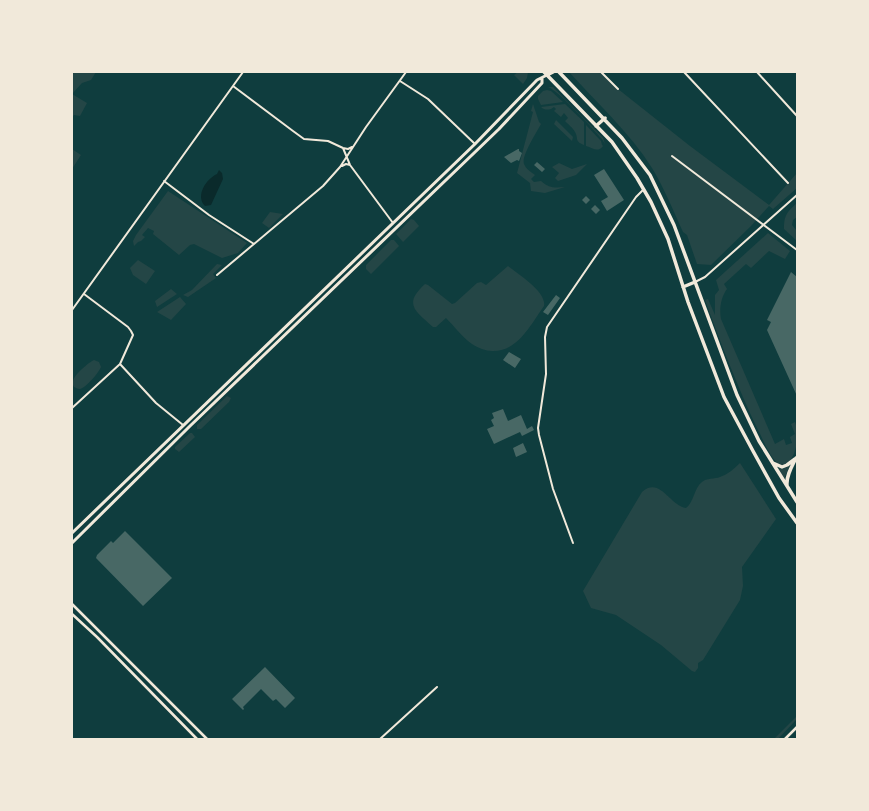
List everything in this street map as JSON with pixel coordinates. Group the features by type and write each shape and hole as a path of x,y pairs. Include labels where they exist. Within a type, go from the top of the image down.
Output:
{"main road":[{"path":"545,73 553,72"},
{"path":"559,72 605,118 635,153 655,185 674,224 736,394 759,441 797,502"},
{"path":"72,533 475,144 538,80 542,78 545,73"},
{"path":"545,73 612,142 627,162 644,190 661,222 683,287 724,397 779,498 797,522"},
{"path":"72,543 190,426 499,129 542,84 542,78"},
{"path":"596,126 605,118"},
{"path":"683,287 695,282"},
{"path":"772,463 782,467 797,457"},
{"path":"789,490 786,481 797,457"}],"street":[{"path":"72,310 244,72"},
{"path":"217,275 323,186 340,167 353,146 406,72"},
{"path":"601,72 618,89"},
{"path":"684,72 788,183"},
{"path":"757,72 797,116"},
{"path":"399,81 428,99 475,144"},
{"path":"233,86 304,138 328,141 348,149 353,146"},
{"path":"343,148 350,165 393,223"},
{"path":"672,156 797,250"},
{"path":"340,167 346,164 350,165"},
{"path":"164,181 209,215 254,244"},
{"path":"574,543 553,489 539,435 538,428 540,409 546,374 544,337 546,327 636,197 644,190"},
{"path":"695,282 705,277 797,195"},
{"path":"72,408 120,364 133,335 132,331 84,294"},
{"path":"120,364 156,403 183,425"},
{"path":"72,604 207,739"},
{"path":"72,614 97,637 197,739"},
{"path":"380,739 437,687"},
{"path":"785,739 797,727"}],"shaded area":[{"path":"72,72 96,72 91,80 82,83 72,94"},
{"path":"518,72 528,72 527,78 523,84 514,75"},
{"path":"569,72 601,72 618,89 690,146 769,205 797,173 797,188 773,209 769,206 711,265 697,264 687,235 683,232 652,168 623,130"},
{"path":"548,87 553,87 559,93 603,138 605,144 560,95"},
{"path":"543,91 551,91 563,102 541,105 538,96"},
{"path":"72,94 87,103 80,116 74,115 72,117"},
{"path":"533,104 541,124 527,150 524,164 527,169 535,175 531,179 534,182 541,181 552,187 565,187 545,193 531,191 530,183 517,173 533,112 531,111"},
{"path":"565,104 584,122 584,145 578,141 576,134 565,121 568,118 564,113 561,117 554,111 556,109 554,107 547,110 541,107"},
{"path":"556,120 573,137 572,141 554,124"},
{"path":"586,125 601,141 603,146 601,148 595,149 586,146"},
{"path":"72,149 81,155 72,169"},
{"path":"559,163 572,169 587,164 576,175 558,181 555,178 559,173 552,167"},
{"path":"219,170 222,173 223,179 211,205 205,206 201,197 203,188"},
{"path":"168,191 247,243 238,253 222,258 194,244 190,245 179,255 153,234 154,231 148,228 142,235 145,237 134,246 133,241 136,235"},
{"path":"797,203 797,217 793,220 792,225 797,231 797,241 784,229 787,214"},
{"path":"270,212 283,214 269,228 262,223"},
{"path":"411,219 414,220 419,226 403,242 396,234"},
{"path":"768,233 790,251 785,259 769,251 751,268 746,264 724,284 727,289 722,299 720,315 775,444 784,439 786,445 792,443 790,437 795,434 791,424 795,422 797,427 797,442 794,452 790,461 781,466 770,454 751,414 730,366 705,300 708,299 715,315 715,295 719,290 716,280"},
{"path":"391,240 394,240 399,246 371,274 366,269 366,265"},
{"path":"138,260 155,271 146,284 133,275 130,268"},
{"path":"217,264 222,265 213,274 216,278 188,297 183,295 192,290"},
{"path":"508,266 537,289 544,301 544,306 523,336 509,347 492,351 479,348 465,339 446,318 436,327 433,327 417,312 414,307 414,297 425,284 452,304 477,283 481,282 486,285"},
{"path":"171,289 177,294 157,307 155,301"},
{"path":"180,297 186,304 171,320 157,312"},
{"path":"94,360 99,362 101,367 98,372 83,388 79,389 74,387 73,382 76,375"},
{"path":"227,396 231,398 229,402 201,429 197,429 197,425"},
{"path":"190,433 192,433 195,437 179,452 175,449 175,447"},
{"path":"740,463 776,519 742,567 743,586 740,600 703,660 698,663 698,668 695,672 661,645 616,615 591,608 583,591 642,492 648,488 654,487 659,489 680,506 686,508 702,482 723,476"},
{"path":"790,465 784,479 778,468 783,469"},
{"path":"797,716 797,719 778,739 774,739"}],"building":[{"path":"518,149 522,153 519,161 517,160 511,163 504,157"},
{"path":"537,162 545,169 542,172 534,165"},
{"path":"604,169 624,200 607,211 601,201 608,197 594,175"},
{"path":"586,196 590,200 586,204 582,200"},
{"path":"595,205 600,210 596,214 591,209"},
{"path":"791,272 797,277 797,396 767,330 771,322 767,320"},
{"path":"556,295 560,298 548,315 543,312"},
{"path":"509,352 521,359 515,368 503,360"},
{"path":"503,409 508,421 521,415 527,429 532,426 534,430 522,436 520,432 494,444 487,429 494,426 491,420 494,418 492,413"},
{"path":"523,443 527,452 516,457 513,448"},
{"path":"125,531 172,578 143,606 96,558 97,555 111,541 113,543"},
{"path":"265,667 295,698 285,708 276,699 273,701 261,689 243,707 243,710 232,699"}]}
